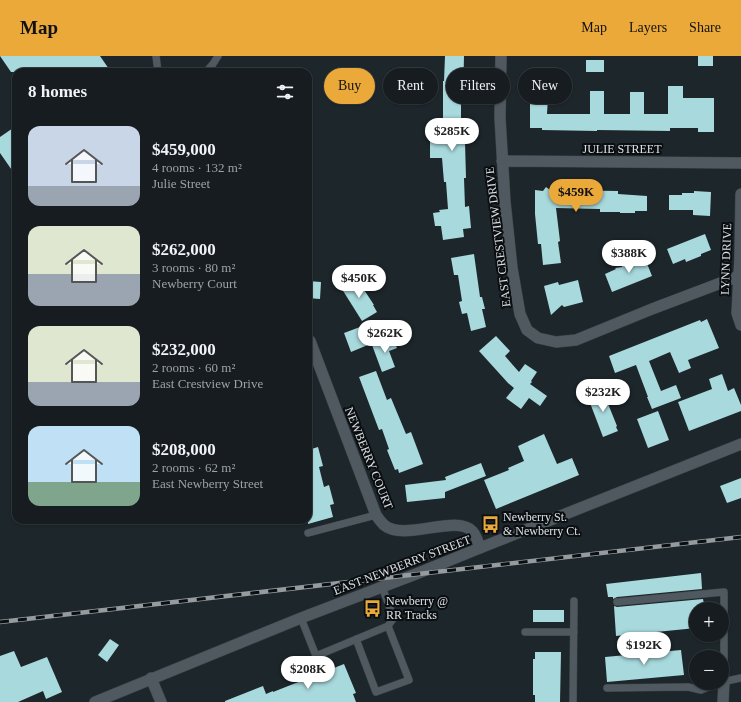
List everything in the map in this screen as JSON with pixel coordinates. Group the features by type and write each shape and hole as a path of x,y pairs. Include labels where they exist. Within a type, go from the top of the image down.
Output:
{"street":[{"name":"EAST CRESTVIEW DRIVE","path":"501,56 500,118 505,202 512,268 520,314 527,330 538,338 556,342 576,340 739,276"},
{"name":"JULIE STREET","path":"502,161 741,163"},
{"name":"LYNN DRIVE","path":"741,194 737,313 741,325"},
{"name":"NEWBERRY COURT","path":"312,346 376,515 383,525 392,529 407,530 466,526 474,532 480,548"},
{"name":"EAST NEWBERRY STREET","path":"95,702 301,618 741,444"},
{"path":"152,678 161,702"},
{"path":"722,690 723,702"}],"lane":[{"path":"156,56 158,68"},
{"path":"210,68 218,56"},
{"path":"308,533 376,515"},
{"path":"301,618 316,656 388,626 393,619 393,616 382,587"},
{"path":"617,602 724,592 722,650"},
{"path":"573,702 574,601"},
{"path":"356,639 376,692 408,680 388,626"},
{"path":"525,632 574,632"},
{"path":"729,680 741,678"},
{"path":"606,688 689,687"}],"building":[{"path":"0,56 100,56 108,68 12,68 11,72"},
{"path":"445,56 464,56 464,68 446,68 446,104 461,104 461,142 465,142 465,207 469,206 471,228 463,229 464,237 443,240 441,226 435,226 433,213 440,212 439,210 448,209 446,182 444,182 442,158 430,158 430,123 443,123"},
{"path":"698,56 713,56 713,66 698,66"},
{"path":"586,60 604,60 604,72 586,72"},
{"path":"668,86 683,86 683,98 714,98 714,132 698,132 698,128 670,128 670,131 597,131 542,130 542,128 530,128 530,104 548,104 547,114 590,114 590,91 604,91 604,114 630,114 630,92 644,92 644,114 668,114"},
{"path":"12,129 12,170 0,153 0,137"},
{"path":"546,187 550,190 618,191 618,194 647,196 647,211 620,213 600,212 600,209 556,208 561,263 543,265 541,244 538,244 535,214 535,190 543,191"},
{"path":"694,191 711,192 710,216 693,215 693,210 669,210 669,195 682,195 682,193 694,193"},
{"path":"705,234 711,250 686,262 685,259 673,264 667,249"},
{"path":"474,254 480,297 482,297 485,309 482,309 486,327 471,331 467,313 462,314 459,302 462,301 458,275 454,275 451,258"},
{"path":"644,256 652,276 612,292 605,274 616,269 615,268 622,267 622,264"},
{"path":"355,276 377,312 362,321 340,286"},
{"path":"578,280 583,302 564,307 562,305 551,315 544,286 558,282 559,285"},
{"path":"312,281 321,282 320,299 312,298"},
{"path":"707,319 719,348 688,360 691,368 679,373 670,352 649,361 661,391 676,385 681,398 652,409 636,365 615,373 609,356 700,320 701,322"},
{"path":"368,324 375,342 351,352 344,333"},
{"path":"496,336 510,351 505,356 519,372 525,364 537,372 530,384 547,396 540,406 529,398 521,409 506,398 514,388 479,351"},
{"path":"393,338 397,348 389,351 395,367 382,372 372,345"},
{"path":"376,371 387,400 391,398 406,434 411,432 423,464 399,473 398,469 395,470 387,450 389,449 382,429 379,430 359,377"},
{"path":"722,374 728,391 734,388 741,405 741,411 689,431 678,402 712,389 709,379"},
{"path":"598,389 599,391 602,389 618,431 603,437 587,395"},
{"path":"658,411 669,440 648,448 637,419"},
{"path":"544,434 557,464 572,458 579,475 496,509 484,480 509,470 508,468 524,461 518,446"},
{"path":"318,447 323,466 319,467 324,487 329,485 334,504 330,505 333,517 312,523 312,449"},
{"path":"481,463 486,476 445,492 445,498 407,502 405,485 446,480 445,477"},
{"path":"741,478 741,498 727,503 720,486"},
{"path":"701,573 702,589 617,597 613,599 613,597 608,597 606,584"},
{"path":"703,599 704,602 689,602 689,629 616,636 614,606 617,607"},
{"path":"533,610 564,610 564,622 533,622"},
{"path":"110,639 119,645 107,662 98,655"},
{"path":"681,650 684,675 607,682 605,657"},
{"path":"14,651 21,667 47,657 62,692 46,699 43,691 18,702 0,702 0,656"},
{"path":"535,652 561,652 560,702 535,702 535,695 533,695 533,659 535,659"},
{"path":"344,664 356,693 353,694 356,702 225,702 263,686 266,694 273,692"}],"railway":[{"path":"0,622 741,537"}],"place":[{"name":"Newberry St. & Newberry Ct.","path":"490,524"},
{"name":"Newberry @ RR Tracks","path":"373,608"}]}
